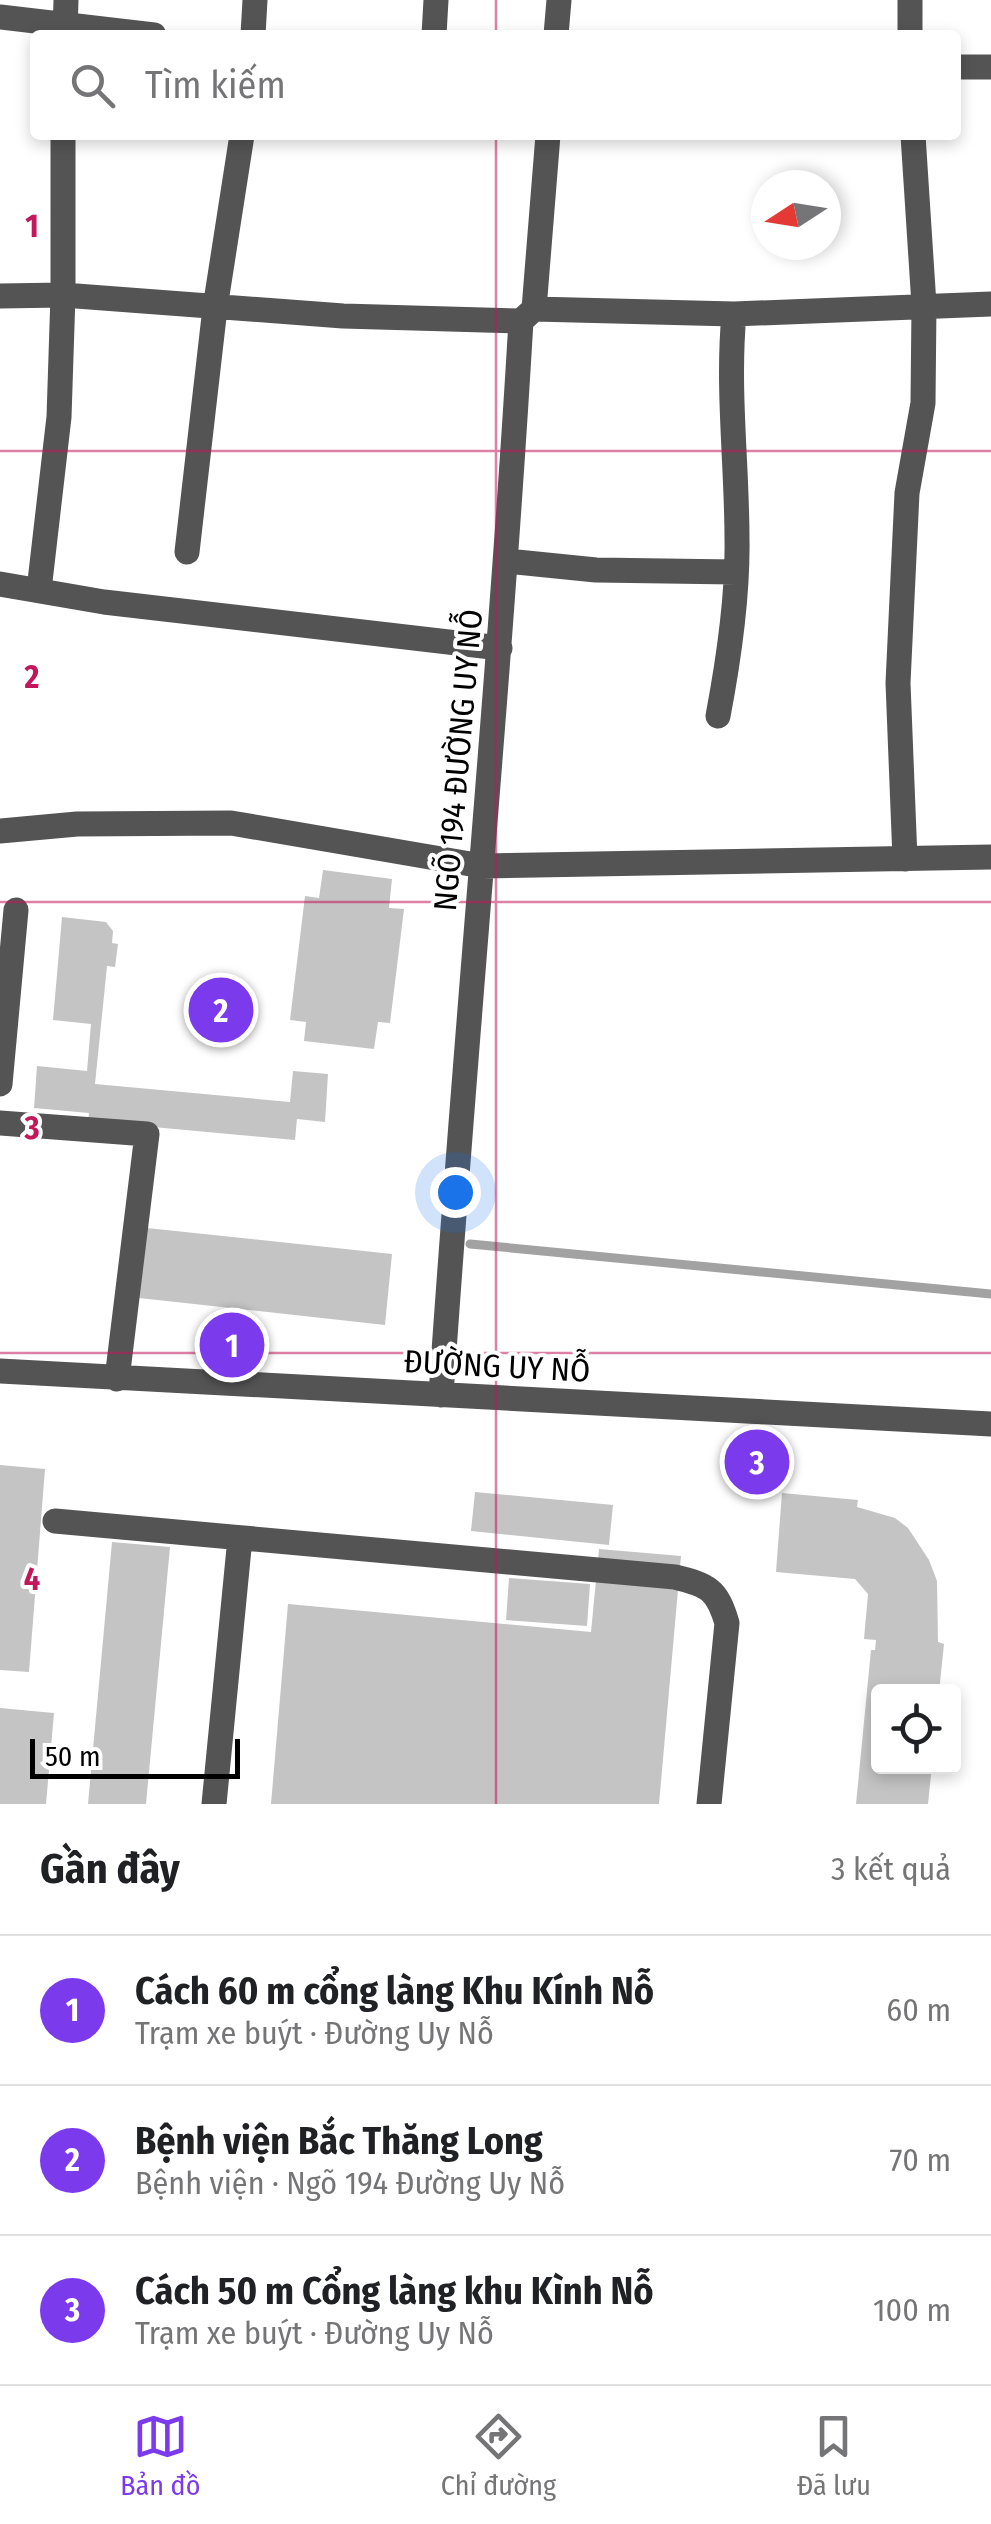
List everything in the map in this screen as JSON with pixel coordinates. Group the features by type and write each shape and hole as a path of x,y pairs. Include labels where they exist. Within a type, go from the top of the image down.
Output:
{"street":[{"path":"253,30 255,0"},
{"path":"434,30 436,0"},
{"path":"556,30 559,0"},
{"path":"910,0 910,30"},
{"path":"0,17 65,20 124,30"},
{"path":"961,66 991,67"},
{"path":"38,590 59,417 64,295 63,140"},
{"path":"187,552 215,308 241,140"},
{"name":"NGÕ 194 ĐƯỜNG UY NỖ","path":"441,1395 527,315 547,140"},
{"path":"905,859 898,682 906,493 923,403 924,305 914,140"},
{"path":"0,296 64,295 343,316 734,314 991,304"},
{"path":"718,716 729,659 738,542 730,361 734,314"},
{"path":"507,562 596,570 735,572"},
{"path":"0,584 104,602 500,648"},
{"path":"0,831 77,824 231,824 482,866 991,857"},
{"path":"0,1084 16,910"},
{"path":"0,1123 146,1134 117,1379"},
{"name":"ĐƯỜNG UY NỖ","path":"0,1370 991,1424"},
{"path":"55,1521 705,1584 721,1602 726,1624 709,1804"},
{"path":"214,1804 240,1538"}],"building":[{"path":"323,870 392,879 389,908 404,909 390,1023 378,1022 374,1049 304,1041 306,1022 290,1020 305,896 319,898"},
{"path":"62,917 106,922 113,931 112,943 118,944 115,967 107,966 95,1084 290,1102 293,1071 328,1074 325,1122 297,1119 295,1140 88,1121 89,1113 34,1108 37,1066 87,1071 91,1024 53,1020"},
{"path":"147,1228 392,1254 385,1325 139,1298"},
{"path":"0,1465 45,1469 29,1672 0,1670"},
{"path":"475,1492 613,1505 609,1545 471,1531"},
{"path":"782,1493 858,1500 857,1507 895,1518 908,1528 929,1560 937,1581 938,1642 944,1644 940,1684 871,1684 871,1774 931,1774 928,1804 856,1804 871,1650 875,1650 876,1640 864,1639 868,1594 855,1579 776,1572"},
{"path":"112,1542 170,1547 146,1804 88,1804"},
{"path":"599,1549 681,1556 659,1804 271,1804 288,1604 591,1632"},
{"path":"509,1578 590,1584 587,1626 506,1620"},
{"path":"0,1708 54,1713 46,1804 0,1804"}],"waterway":[{"path":"470,1244 991,1294"}],"place":[{"name":"Bệnh viện Bắc Thăng Long","path":"221,1010"},
{"name":"Cách 60 m cổng làng Khu Kính Nỗ","path":"232,1345"},
{"name":"Cách 50 m Cổng làng khu Kình Nỗ","path":"757,1462"}]}
